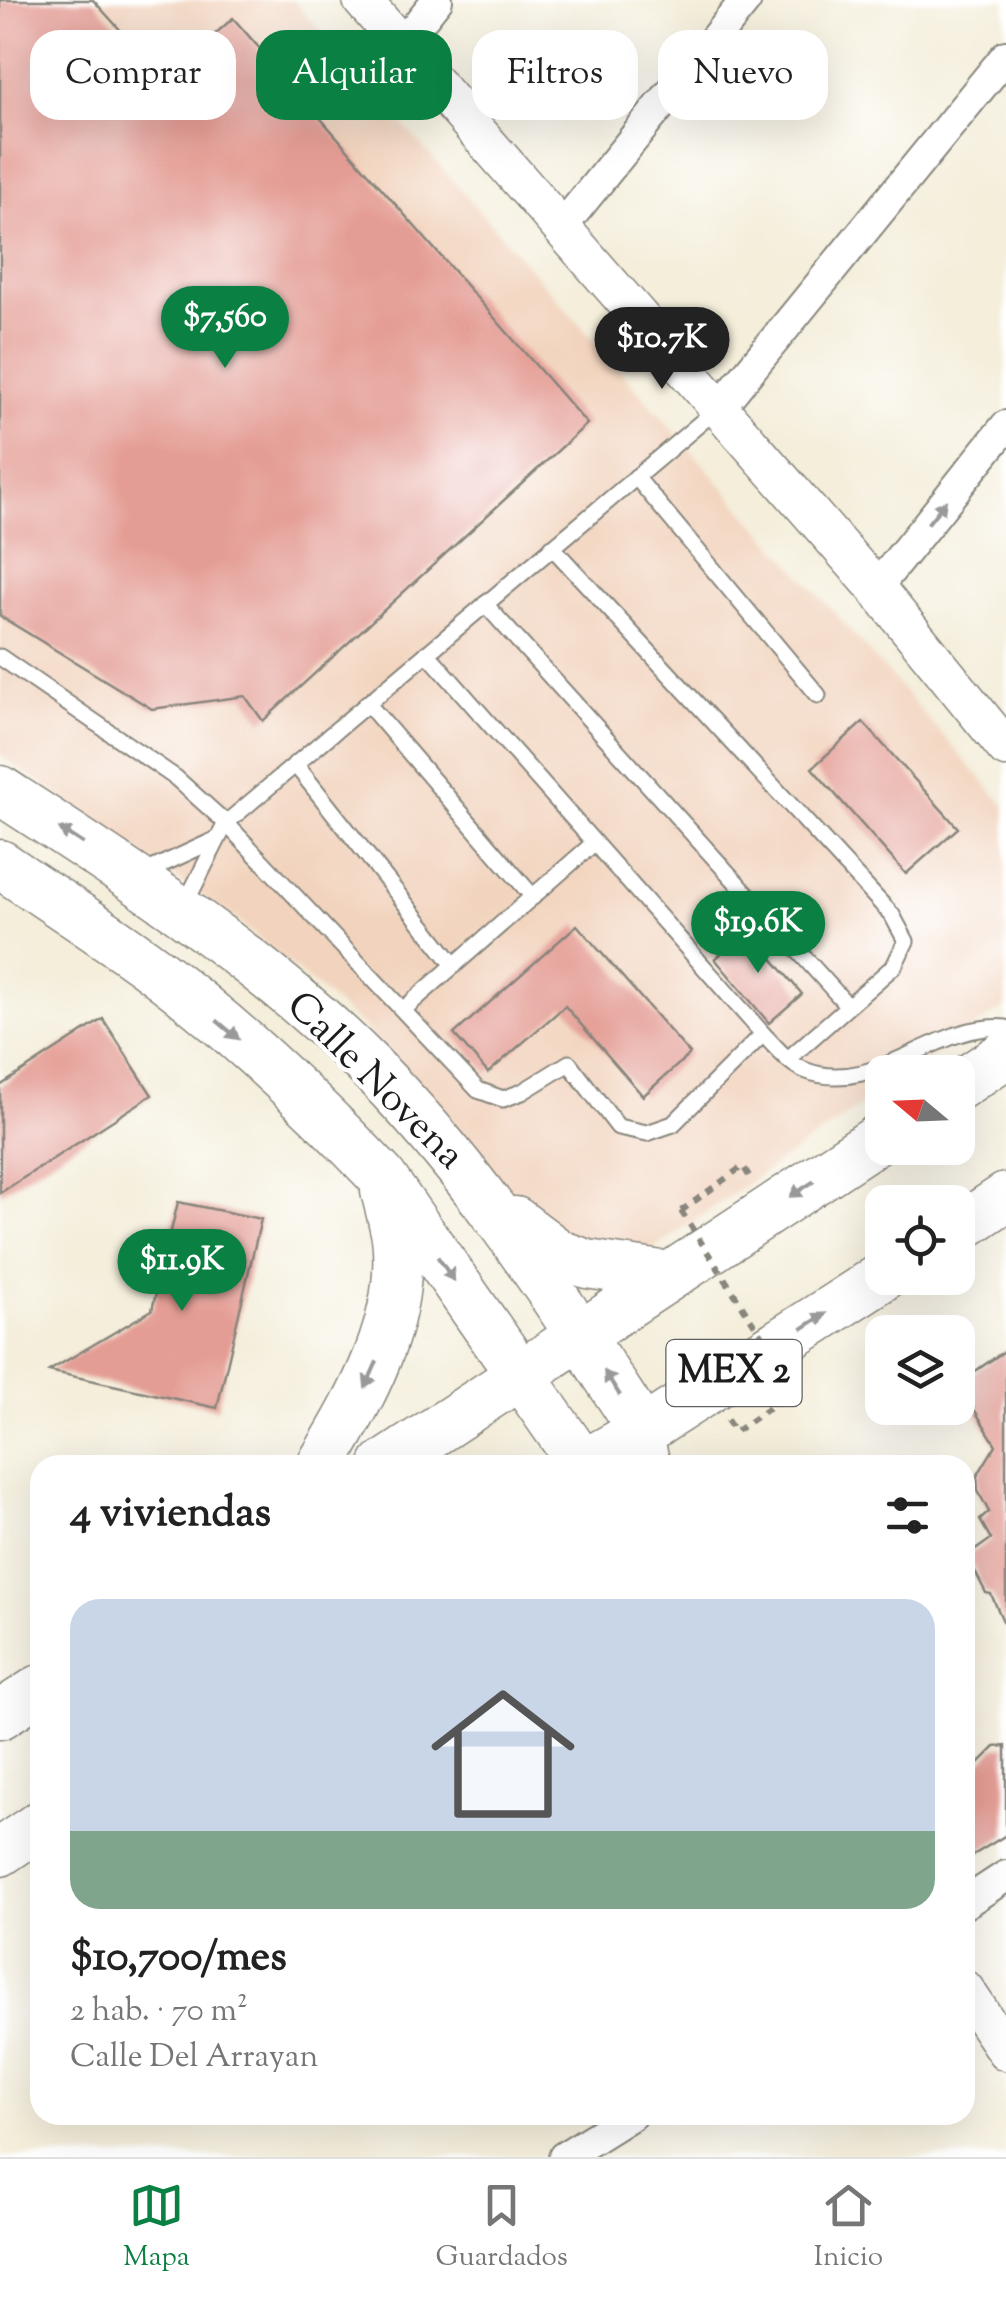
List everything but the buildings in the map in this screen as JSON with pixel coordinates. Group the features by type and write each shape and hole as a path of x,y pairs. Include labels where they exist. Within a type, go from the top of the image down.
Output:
{"main road":[{"name":"Calle Novena","path":"0,790 182,909 305,1006 355,1052 418,1117 481,1192 580,1335 647,1448"},
{"path":"0,844 131,918 156,918 182,909"},
{"name":"Calle Novena","path":"0,864 152,968 236,1036 348,1140 382,1178 575,1455"},
{"path":"975,1075 1006,1054"},
{"name":"MEX 2","path":"400,1455 865,1147"},
{"path":"328,1455 376,1365 390,1319 396,1280 396,1238 382,1178"},
{"path":"481,1192 559,1254 587,1264 668,1276"},
{"path":"975,1218 1006,1198"},
{"name":"MEX 2","path":"620,1455 647,1448 865,1289"},
{"path":"0,1715 30,1696"},
{"path":"0,1852 30,1832"}],"street":[{"path":"362,0 388,30"},
{"path":"413,30 437,0"},
{"path":"561,228 746,0"},
{"path":"720,407 1006,56"},
{"path":"452,103 876,588 1006,748"},
{"path":"876,588 1006,426"},
{"path":"975,1896 1006,1876"},
{"path":"975,2005 1006,2051"},
{"path":"564,2157 615,2125"}],"lane":[{"path":"182,909 226,823 720,407"},
{"path":"636,477 818,695"},
{"path":"552,548 892,915 906,941 894,966 788,1059"},
{"path":"485,604 848,1006"},
{"path":"427,653 763,1034 803,1069 836,1078 862,1074 977,1028 1006,1028"},
{"path":"0,657 176,778 226,823 478,1090 503,1099 569,1063 618,1128 647,1133 673,1124 763,1034"},
{"path":"367,703 533,896"},
{"path":"295,764 454,964"},
{"path":"134,877 215,840"},
{"path":"404,1010 594,843"}],"path":[{"path":"735,1432 796,1389 680,1210 743,1166"}],"shaded area":[{"path":"0,0 293,0 320,30 256,30 256,120 399,120 1006,807 1006,1006 934,1055 865,1055 865,1103 644,1255 543,1232 366,1029 233,917 0,755"}]}
